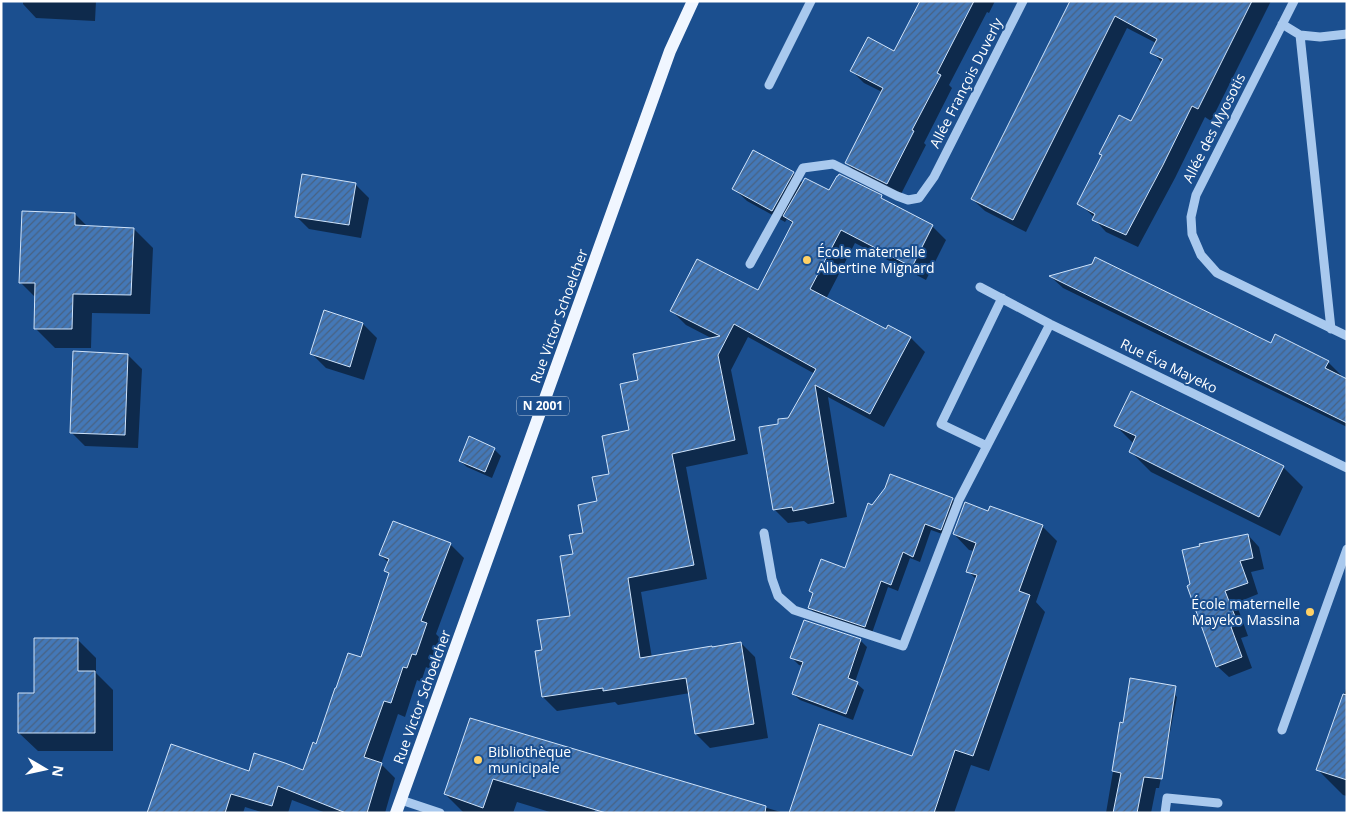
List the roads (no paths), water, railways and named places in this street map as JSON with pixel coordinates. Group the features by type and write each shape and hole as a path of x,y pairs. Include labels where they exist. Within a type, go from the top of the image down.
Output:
{"main road":[{"name":"Rue Victor Schoelcher","path":"396,813 670,51 693,1"}],"street":[{"path":"769,85 811,1"},
{"name":"Allée François Duverly","path":"750,264 803,168 832,164 908,200 919,198 934,177 1023,1"},
{"name":"Allée des Myosotis","path":"1294,1 1196,195 1191,217 1192,234 1202,255 1217,273 1347,336"},
{"path":"1282,24 1300,35 1320,37 1347,34"},
{"path":"1300,35 1331,329"},
{"name":"Rue Éva Mayeko","path":"980,287 1050,324 1347,468"},
{"path":"987,446 941,424 1002,298"},
{"path":"764,533 772,579 778,596 794,610 903,646 959,500 1050,324"},
{"path":"1282,730 1347,549"},
{"path":"1165,813 1167,798 1218,803"},
{"path":"401,800 440,813"}],"place":[{"name":"École maternelle Albertine Mignard","path":"807,260"},
{"name":"École maternelle Mayeko Massina","path":"1310,612"},
{"name":"Bibliothèque municipale","path":"478,760"}]}
